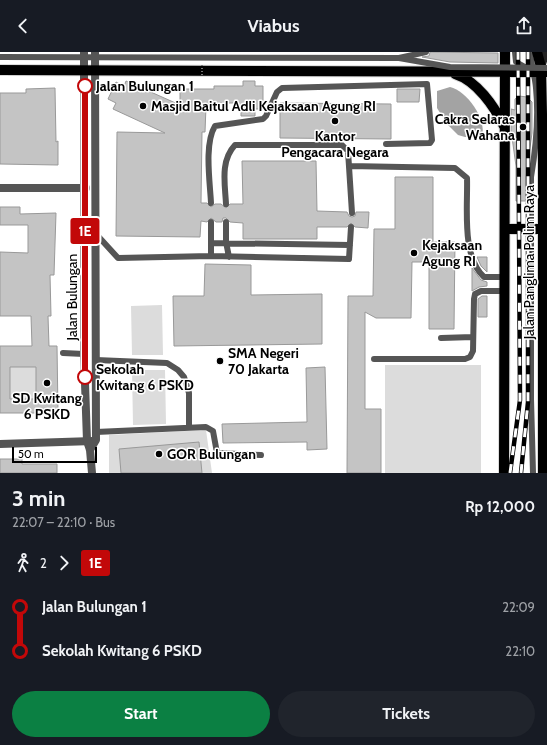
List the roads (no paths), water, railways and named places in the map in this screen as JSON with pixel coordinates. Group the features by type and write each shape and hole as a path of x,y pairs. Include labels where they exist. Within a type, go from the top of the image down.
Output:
{"main road":[{"name":"Jalan Panglima Polim Raya","path":"537,52 541,69 544,120 543,473"},
{"path":"0,70 96,72 510,72 541,69 546,52"},
{"name":"Jalan Panglima Polim Raya","path":"504,473 504,126 512,53"},
{"path":"448,72 471,82 493,106 504,126"},
{"path":"505,229 543,229"}],"street":[{"name":"Jalan Bulungan","path":"84,52 86,188 84,354 87,441 90,450 92,473"},
{"name":"Jalan Bulungan","path":"95,52 97,235 96,436"},
{"path":"0,188 86,188"},
{"path":"0,444 87,441 96,436"},
{"path":"90,450 96,436"}],"lane":[{"path":"399,58 426,52"},
{"path":"530,52 541,69 536,88 536,136 531,177 531,391 533,473"},
{"path":"512,53 518,64 541,69"},
{"path":"0,57 399,58 450,67 541,69"},
{"path":"211,203 209,171 210,137 215,126 263,119 266,116 277,92 282,88 427,84 432,140 430,143 386,144"},
{"path":"226,204 226,159 229,151 235,145 342,145 348,151 352,212"},
{"path":"349,166 455,168 462,171 467,178 469,248 478,271 484,277 505,277"},
{"path":"211,222 211,256"},
{"path":"226,222 228,257"},
{"path":"97,235 118,258 211,256 349,259 351,227"},
{"path":"211,243 226,242 350,245"},
{"path":"374,358 465,359 470,357 473,351 474,299 476,294 481,291 505,291"},
{"path":"441,338 473,337"},
{"path":"63,354 84,354"},
{"path":"96,360 167,363 178,370 184,377 188,393 189,426"},
{"path":"96,436 189,426 206,427 213,431 217,453 261,455"}],"railway":[{"path":"510,473 520,400 518,52"},
{"path":"521,473 528,402 528,52"}],"place":[{"name":"Jalan Bulungan 1","path":"85,86"},
{"name":"Masjid Baitul Adli Kejaksaan Agung RI","path":"143,106"},
{"name":"Kantor Pengacara Negara","path":"335,121"},
{"name":"Cakra Selaras Wahana","path":"523,127"},
{"name":"Kejaksaan Agung RI","path":"414,253"},
{"name":"SMA Negeri 70 Jakarta","path":"220,361"},
{"name":"Sekolah Kwitang 6 PSKD","path":"85,377"},
{"name":"SD Kwitang 6 PSKD","path":"47,383"},
{"name":"GOR Bulungan","path":"159,454"}]}
